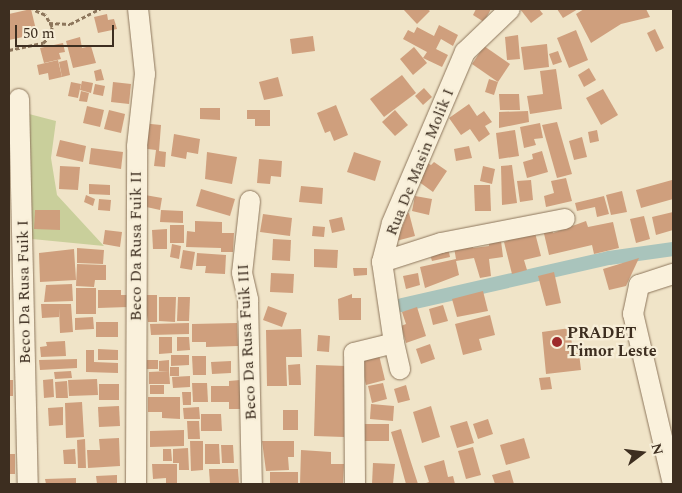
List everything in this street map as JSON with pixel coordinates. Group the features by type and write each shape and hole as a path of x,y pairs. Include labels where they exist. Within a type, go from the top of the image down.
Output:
{"street":[{"name":"Beco Da Rusa Fuik II","path":"136,484 137,156 145,74 138,9"},
{"name":"Rua De Masin Molik I","path":"400,369 394,343 382,262 392,223 465,52 510,9"},
{"name":"Beco Da Rusa Fuik I","path":"19,99 28,484"},
{"name":"Beco Da Rusa Fuik III","path":"250,201 242,273 248,300 252,484"},
{"path":"382,262 441,244 564,219"},
{"path":"673,274 639,285 633,314 673,484"},
{"path":"355,484 354,354 394,343"}],"path":[{"path":"50,23 70,24 100,9"},
{"path":"9,50 43,43 49,37 52,27 50,23 45,15 33,10"}],"green space":[{"path":"29,114 56,121 51,158 57,195 104,246 32,239"}],"building":[{"path":"31,9 37,34 9,40 9,14"},
{"path":"403,9 427,9 430,11 417,24"},
{"path":"476,9 491,9 484,22 473,15"},
{"path":"520,9 539,9 543,14 531,23"},
{"path":"557,9 578,9 563,18"},
{"path":"584,9 646,9 650,17 621,24 591,43 576,14"},
{"path":"107,14 108,20 114,19 117,29 98,33 94,17"},
{"path":"439,25 458,35 453,46 441,39 436,49 448,55 442,67 423,58 427,52 403,39 408,30 414,33 417,27 434,36"},
{"path":"655,29 664,48 656,52 647,33"},
{"path":"576,30 588,60 569,68 557,38"},
{"path":"518,35 520,59 507,60 505,37"},
{"path":"313,36 315,51 292,54 290,39"},
{"path":"80,37 82,48 91,46 96,63 73,68 66,41"},
{"path":"63,43 65,52 59,53 61,59 44,63 40,48"},
{"path":"547,44 549,67 524,70 521,47"},
{"path":"484,46 510,64 498,82 472,64"},
{"path":"414,47 427,63 413,75 400,59"},
{"path":"558,51 562,62 553,65 549,54"},
{"path":"58,60 62,77 49,80 48,73 39,75 37,65"},
{"path":"67,60 70,75 62,77 59,62"},
{"path":"589,68 596,80 584,87 578,75"},
{"path":"101,69 104,80 96,81 94,71"},
{"path":"556,69 562,109 530,114 527,96 543,94 540,71"},
{"path":"402,75 416,93 384,117 370,99"},
{"path":"278,77 283,96 264,100 259,82"},
{"path":"489,79 498,82 494,95 485,92"},
{"path":"82,81 93,83 91,93 80,90"},
{"path":"71,82 81,84 78,98 68,96"},
{"path":"113,82 131,84 129,104 111,102"},
{"path":"95,84 105,86 103,96 93,94"},
{"path":"424,88 432,97 423,105 415,96"},
{"path":"603,89 618,115 601,125 586,98"},
{"path":"81,91 89,93 87,102 79,101"},
{"path":"499,94 519,94 520,110 500,110"},
{"path":"469,104 477,116 484,111 492,122 485,126 490,134 479,142 470,129 461,135 449,118"},
{"path":"336,105 348,135 334,141 330,131 325,133 317,113"},
{"path":"87,106 104,110 100,127 83,123"},
{"path":"200,108 220,108 220,120 200,119"},
{"path":"109,110 125,114 121,133 104,129"},
{"path":"247,110 270,110 270,126 255,126 255,119 247,119"},
{"path":"395,110 408,125 395,136 382,122"},
{"path":"528,111 529,122 499,128 499,112"},
{"path":"557,122 572,174 557,178 542,125"},
{"path":"141,123 161,125 159,151 166,152 165,167 154,166 156,150 139,148"},
{"path":"540,123 543,138 534,139 536,145 524,148 520,127"},
{"path":"515,130 519,156 499,159 496,133"},
{"path":"597,130 599,141 590,143 588,132"},
{"path":"174,134 200,139 198,154 187,152 186,159 171,156"},
{"path":"582,137 587,157 574,160 569,141"},
{"path":"60,140 86,146 83,162 56,156"},
{"path":"469,146 472,158 456,161 454,149"},
{"path":"91,148 123,152 121,169 89,164"},
{"path":"542,151 548,172 527,178 523,162 533,159 532,154"},
{"path":"207,152 237,157 232,184 205,179"},
{"path":"354,152 381,161 375,181 347,172"},
{"path":"259,159 282,161 281,177 271,176 270,184 257,183"},
{"path":"434,162 447,171 433,192 415,179 427,163 431,165"},
{"path":"512,165 517,203 502,205 501,166"},
{"path":"60,166 80,167 78,190 59,189"},
{"path":"483,166 495,169 492,184 480,181"},
{"path":"566,178 572,201 546,207 544,196 554,193 551,181"},
{"path":"531,180 533,200 520,202 517,181"},
{"path":"672,180 673,199 641,208 636,190"},
{"path":"89,184 110,185 110,195 89,194"},
{"path":"474,185 490,185 491,211 475,211"},
{"path":"301,186 323,188 322,204 299,202"},
{"path":"201,189 235,199 230,216 196,206"},
{"path":"622,191 627,212 611,215 606,195"},
{"path":"86,195 95,199 93,206 84,202"},
{"path":"145,195 162,198 160,210 142,206"},
{"path":"415,196 432,199 429,215 412,211"},
{"path":"604,196 609,214 597,217 595,207 577,211 575,203"},
{"path":"99,199 111,200 110,211 98,210"},
{"path":"35,210 60,210 60,230 34,229"},
{"path":"161,210 183,211 183,223 160,222"},
{"path":"673,212 673,230 656,235 652,217"},
{"path":"409,213 415,236 396,241 397,216"},
{"path":"263,214 292,218 290,236 260,232"},
{"path":"644,216 650,239 636,243 630,219"},
{"path":"342,217 345,230 332,233 329,220"},
{"path":"195,221 222,222 222,233 234,233 233,252 221,252 221,248 186,247 187,231 195,232"},
{"path":"586,221 588,227 613,222 619,248 594,254 592,245 549,255 542,225 551,222 553,233"},
{"path":"170,225 184,225 184,243 170,243"},
{"path":"313,226 325,227 324,237 312,236"},
{"path":"167,229 167,249 153,249 152,230"},
{"path":"534,229 541,256 524,260 527,270 512,274 504,242"},
{"path":"105,230 122,232 120,247 103,244"},
{"path":"500,233 503,257 489,259 491,276 480,278 474,258 456,261 459,275 425,288 420,267 456,259 453,242 472,239 473,248 489,246 488,235"},
{"path":"273,239 291,240 290,261 272,260"},
{"path":"447,243 450,257 432,261 428,248"},
{"path":"172,244 181,246 179,259 170,257"},
{"path":"77,248 104,250 103,264 77,263"},
{"path":"74,249 76,280 40,282 39,253"},
{"path":"314,249 338,250 337,268 314,267"},
{"path":"183,250 195,252 192,270 180,268"},
{"path":"197,253 226,255 225,274 205,273 206,266 196,266"},
{"path":"639,258 626,286 609,290 603,269"},
{"path":"77,264 106,265 106,280 95,280 94,287 76,286"},
{"path":"353,268 367,268 367,275 354,276"},
{"path":"554,272 561,303 546,306 538,276"},
{"path":"271,273 294,274 293,293 270,292"},
{"path":"418,273 420,285 406,289 403,276"},
{"path":"72,284 73,301 44,302 46,285"},
{"path":"76,288 96,288 96,314 76,314"},
{"path":"98,290 121,290 121,295 128,295 128,307 98,308"},
{"path":"483,291 488,311 457,317 452,299"},
{"path":"352,294 352,298 361,298 361,320 339,320 338,299"},
{"path":"144,295 157,295 157,322 148,322"},
{"path":"159,297 176,297 175,322 159,321"},
{"path":"178,297 190,297 189,321 177,321"},
{"path":"41,304 71,304 73,332 60,333 59,308 59,317 42,318"},
{"path":"443,305 448,321 433,325 429,309"},
{"path":"268,306 287,313 282,327 263,320"},
{"path":"417,307 426,336 406,343 401,326 406,324 402,312"},
{"path":"490,315 495,335 479,339 482,350 463,355 455,324"},
{"path":"93,317 94,329 75,330 75,318"},
{"path":"96,322 118,322 118,337 96,337"},
{"path":"189,323 189,334 151,335 150,324"},
{"path":"237,323 238,346 206,347 206,342 192,342 192,324"},
{"name":"PRADET Timor Leste","path":"570,328 573,353 579,353 581,370 546,374 542,332"},
{"path":"301,329 302,357 286,357 287,386 267,386 266,330"},
{"path":"318,335 330,336 329,352 317,351"},
{"path":"159,337 172,337 172,353 159,354"},
{"path":"177,337 189,337 190,350 177,351"},
{"path":"65,341 66,356 41,357 40,347 47,346 46,342"},
{"path":"430,344 435,359 421,364 416,349"},
{"path":"98,349 118,350 118,360 98,360"},
{"path":"86,350 94,350 94,362 118,363 118,373 86,372"},
{"path":"378,351 385,380 366,385 359,356"},
{"path":"171,355 189,355 189,365 171,366"},
{"path":"192,356 206,356 206,375 193,375"},
{"path":"77,359 77,368 40,370 39,360"},
{"path":"142,360 158,360 158,369 143,369"},
{"path":"169,360 169,371 159,371 159,361"},
{"path":"231,361 231,373 212,374 211,362"},
{"path":"300,364 301,385 289,385 288,365"},
{"path":"316,365 346,366 344,437 314,436"},
{"path":"170,367 179,367 179,376 170,376"},
{"path":"71,371 72,378 55,379 54,372"},
{"path":"169,371 170,384 149,384 149,372"},
{"path":"190,376 190,387 173,388 172,377"},
{"path":"550,377 552,389 541,390 539,378"},
{"path":"53,379 54,397 44,398 43,380"},
{"path":"97,379 98,395 69,396 68,380"},
{"path":"9,380 13,380 13,396 9,396"},
{"path":"240,380 240,409 229,409 229,402 211,402 211,386 229,386 229,381"},
{"path":"67,381 68,398 56,398 55,382"},
{"path":"192,383 207,383 208,402 193,402"},
{"path":"383,383 387,399 372,403 368,386"},
{"path":"99,384 119,384 119,400 99,400"},
{"path":"150,385 164,385 164,394 150,394"},
{"path":"406,385 410,400 398,403 394,389"},
{"path":"182,392 191,392 191,405 183,405"},
{"path":"148,397 180,397 180,419 162,418 162,412 148,412"},
{"path":"82,402 84,437 66,438 65,403"},
{"path":"371,404 394,406 393,421 370,419"},
{"path":"119,406 120,426 99,427 98,407"},
{"path":"431,406 440,437 422,443 413,412"},
{"path":"63,407 63,425 49,426 48,408"},
{"path":"199,407 200,419 184,419 183,408"},
{"path":"283,410 298,410 298,430 283,430"},
{"path":"201,414 221,414 222,431 201,431"},
{"path":"488,419 493,434 478,439 473,424"},
{"path":"187,421 199,421 200,439 188,439"},
{"path":"467,421 474,443 457,448 450,426"},
{"path":"362,424 389,424 389,441 362,441"},
{"path":"401,429 418,484 406,484 391,432"},
{"path":"184,430 184,446 150,447 150,431"},
{"path":"119,438 120,466 88,468 87,450 100,450 99,439"},
{"path":"524,438 530,458 506,465 500,445"},
{"path":"85,439 86,468 78,468 77,440"},
{"path":"190,441 203,441 203,470 191,471"},
{"path":"262,441 294,441 294,457 288,457 289,470 266,471"},
{"path":"205,444 219,444 220,464 205,464"},
{"path":"221,445 233,445 234,463 222,463"},
{"path":"473,447 481,475 466,479 458,451"},
{"path":"188,448 189,470 179,470 179,463 173,463 173,449"},
{"path":"75,449 76,464 64,464 63,450"},
{"path":"163,449 171,449 172,461 163,461"},
{"path":"301,450 331,452 331,464 344,464 343,484 300,484"},
{"path":"9,454 15,454 15,474 9,474"},
{"path":"444,460 448,477 453,476 455,484 423,484 429,482 424,466"},
{"path":"373,463 395,464 393,484 372,484"},
{"path":"152,464 177,464 177,484 166,484 166,478 153,479"},
{"path":"209,469 238,469 239,484 210,484"},
{"path":"510,470 514,484 495,484 492,475"},
{"path":"270,472 298,472 298,484 270,484"},
{"path":"117,475 117,484 97,484 96,476"},
{"path":"76,478 76,484 46,484 45,479"}],"waterway":[{"path":"402,305 609,258 673,249"}],"place":[{"name":"PRADET Timor Leste","path":"557,342"}]}
